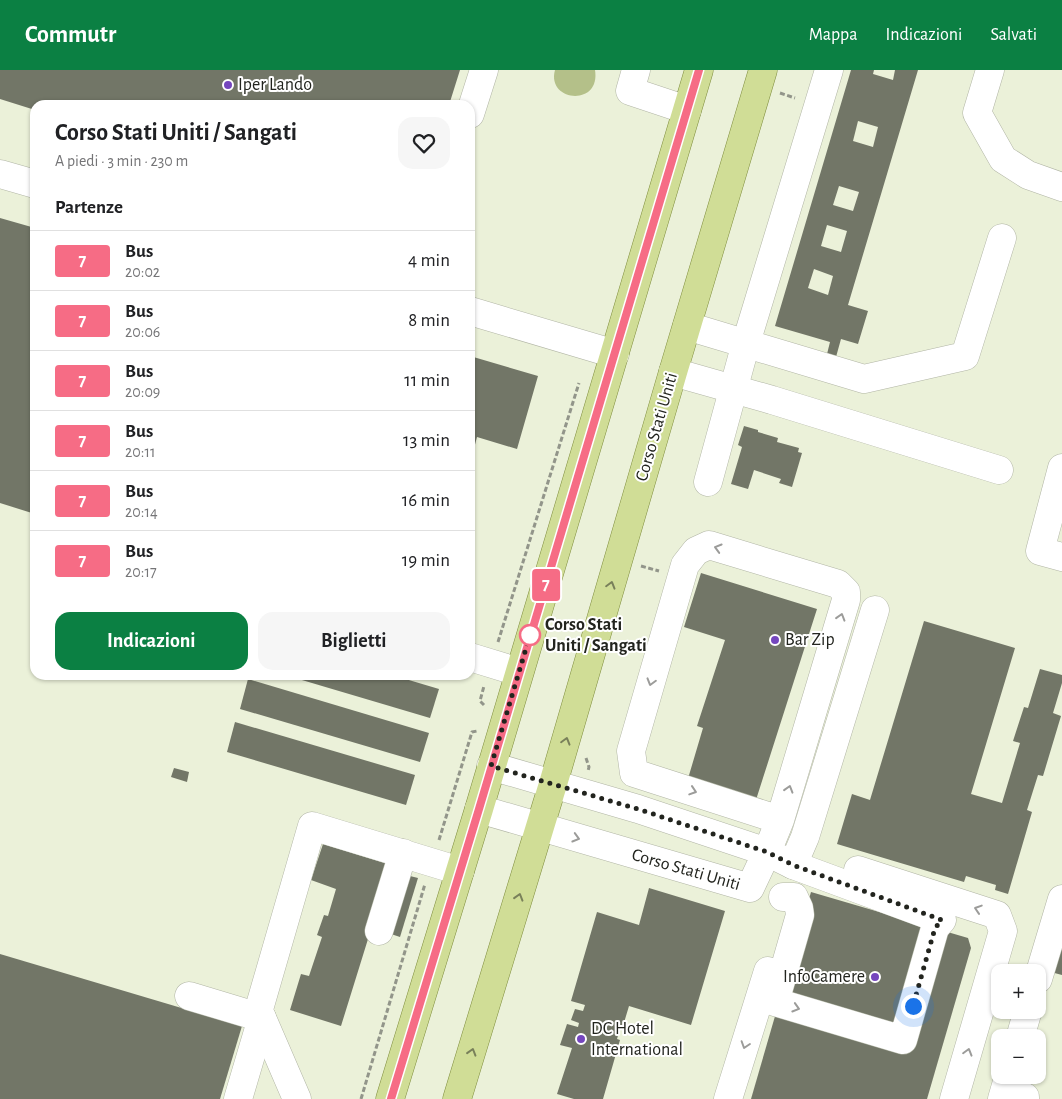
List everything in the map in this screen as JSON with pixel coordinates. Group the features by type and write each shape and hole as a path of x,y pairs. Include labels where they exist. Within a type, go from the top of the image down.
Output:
{"main road":[{"path":"390,1099 479,809 699,70"},
{"name":"Corso Stati Uniti","path":"458,1099 540,828 763,70"}],"street":[{"path":"474,100 484,70"},
{"path":"636,70 630,91 687,110"},
{"path":"708,482 746,343 829,70"},
{"path":"990,70 976,113 1003,160 1028,175 1062,188"},
{"path":"0,174 30,183"},
{"path":"687,326 864,379 965,356 1002,238"},
{"path":"475,312 615,354"},
{"path":"673,372 999,470"},
{"path":"1062,468 1040,550 1062,557"},
{"name":"Corso Stati Uniti","path":"479,809 750,888 780,820 846,600 846,592 838,584 710,545 696,550 685,565 631,752 634,773 646,776"},
{"path":"793,865 805,837 875,610"},
{"path":"475,659 519,672"},
{"path":"491,766 638,809 767,852 793,865 942,920 935,928 903,1040 776,1002 800,915 799,908 794,897 783,897 750,888"},
{"path":"638,809 646,776 780,820"},
{"path":"238,1099 312,826 460,871"},
{"path":"379,931 404,853"},
{"path":"793,865 807,855 815,855 997,915 1003,931 954,1099"},
{"path":"728,1099 785,919 787,908 783,897"},
{"path":"1042,964 1062,899"},
{"path":"189,996 259,1017 297,1099"},
{"path":"1012,1084 1017,1098"}],"path":[{"path":"496,648 581,375"},
{"path":"482,713 484,705 480,701 487,679"},
{"path":"437,844 472,732 478,731"},
{"path":"361,1099 427,880"}],"shaded area":[{"path":"0,70 1062,70 1062,1099 0,1099"},
{"path":"555,70 595,70 595,82 590,90 583,95 565,94 558,89 554,81"}],"building":[{"name":"Iper Lando","path":"0,70 460,70 451,100 30,100 30,108 0,99"},
{"path":"851,70 874,70 873,74 893,80 895,70 918,70 848,305 868,311 858,344 841,339 836,357 827,354 830,342 775,326","holes":["858,121 878,127 873,147 853,141","839,186 859,192 853,211 833,205","827,225 847,231 841,252 821,246","814,269 833,276 828,295 808,288"]},
{"path":"0,218 30,227 30,512 0,503"},
{"path":"475,357 538,376 517,449 477,437 475,445"},
{"path":"744,426 778,438 777,442 799,448 798,452 802,453 792,487 779,483 781,479 754,470 748,489 731,484 742,447 738,445"},
{"path":"701,573 817,609 755,803 687,782 703,728 697,726 725,640 684,627"},
{"path":"924,621 1015,648 971,794 1002,803 1020,743 1013,741 1024,707 1028,708 1040,669 1062,675 1062,683 1053,713 1061,716 1043,776 1038,775 1027,810 1032,812 1008,894 995,890 996,885 966,876 964,882 837,844 852,794 870,800"},
{"path":"248,680 251,680 429,733 420,762 240,709"},
{"path":"302,680 409,680 439,689 430,718"},
{"path":"235,722 415,775 406,805 227,752"},
{"path":"174,768 189,772 187,782 171,777"},
{"path":"323,844 391,865 341,1026 290,1010 301,974 309,976 322,937 317,935 324,915 328,916 336,889 311,880"},
{"path":"406,875 418,878 400,937 388,933"},
{"path":"649,888 725,911 691,1025 629,1006 617,1039 620,1040 603,1099 574,1099 557,1094 572,1048 560,1045 567,1024 578,1027 579,1023 571,1020 575,1009 583,1011 585,1005 571,1001 597,912 639,925"},
{"name":"InfoCamere","path":"811,892 968,938 971,948 927,1099 751,1099"},
{"path":"1062,925 1062,975 1047,971"},
{"path":"0,954 242,1026 220,1099 0,1099"}],"bus line":[{"name":"7","path":"391,1099 699,70"}],"place":[{"name":"Iper Lando","path":"228,85"},
{"name":"Corso Stati Uniti / Sangati","path":"530,635"},
{"name":"Bar Zip","path":"775,640"},
{"name":"InfoCamere","path":"875,977"},
{"name":"DC Hotel International","path":"581,1039"}],"route":[{"path":"530,635 491,766 638,809 767,852 793,865 942,920 935,928 913,1006"}]}
